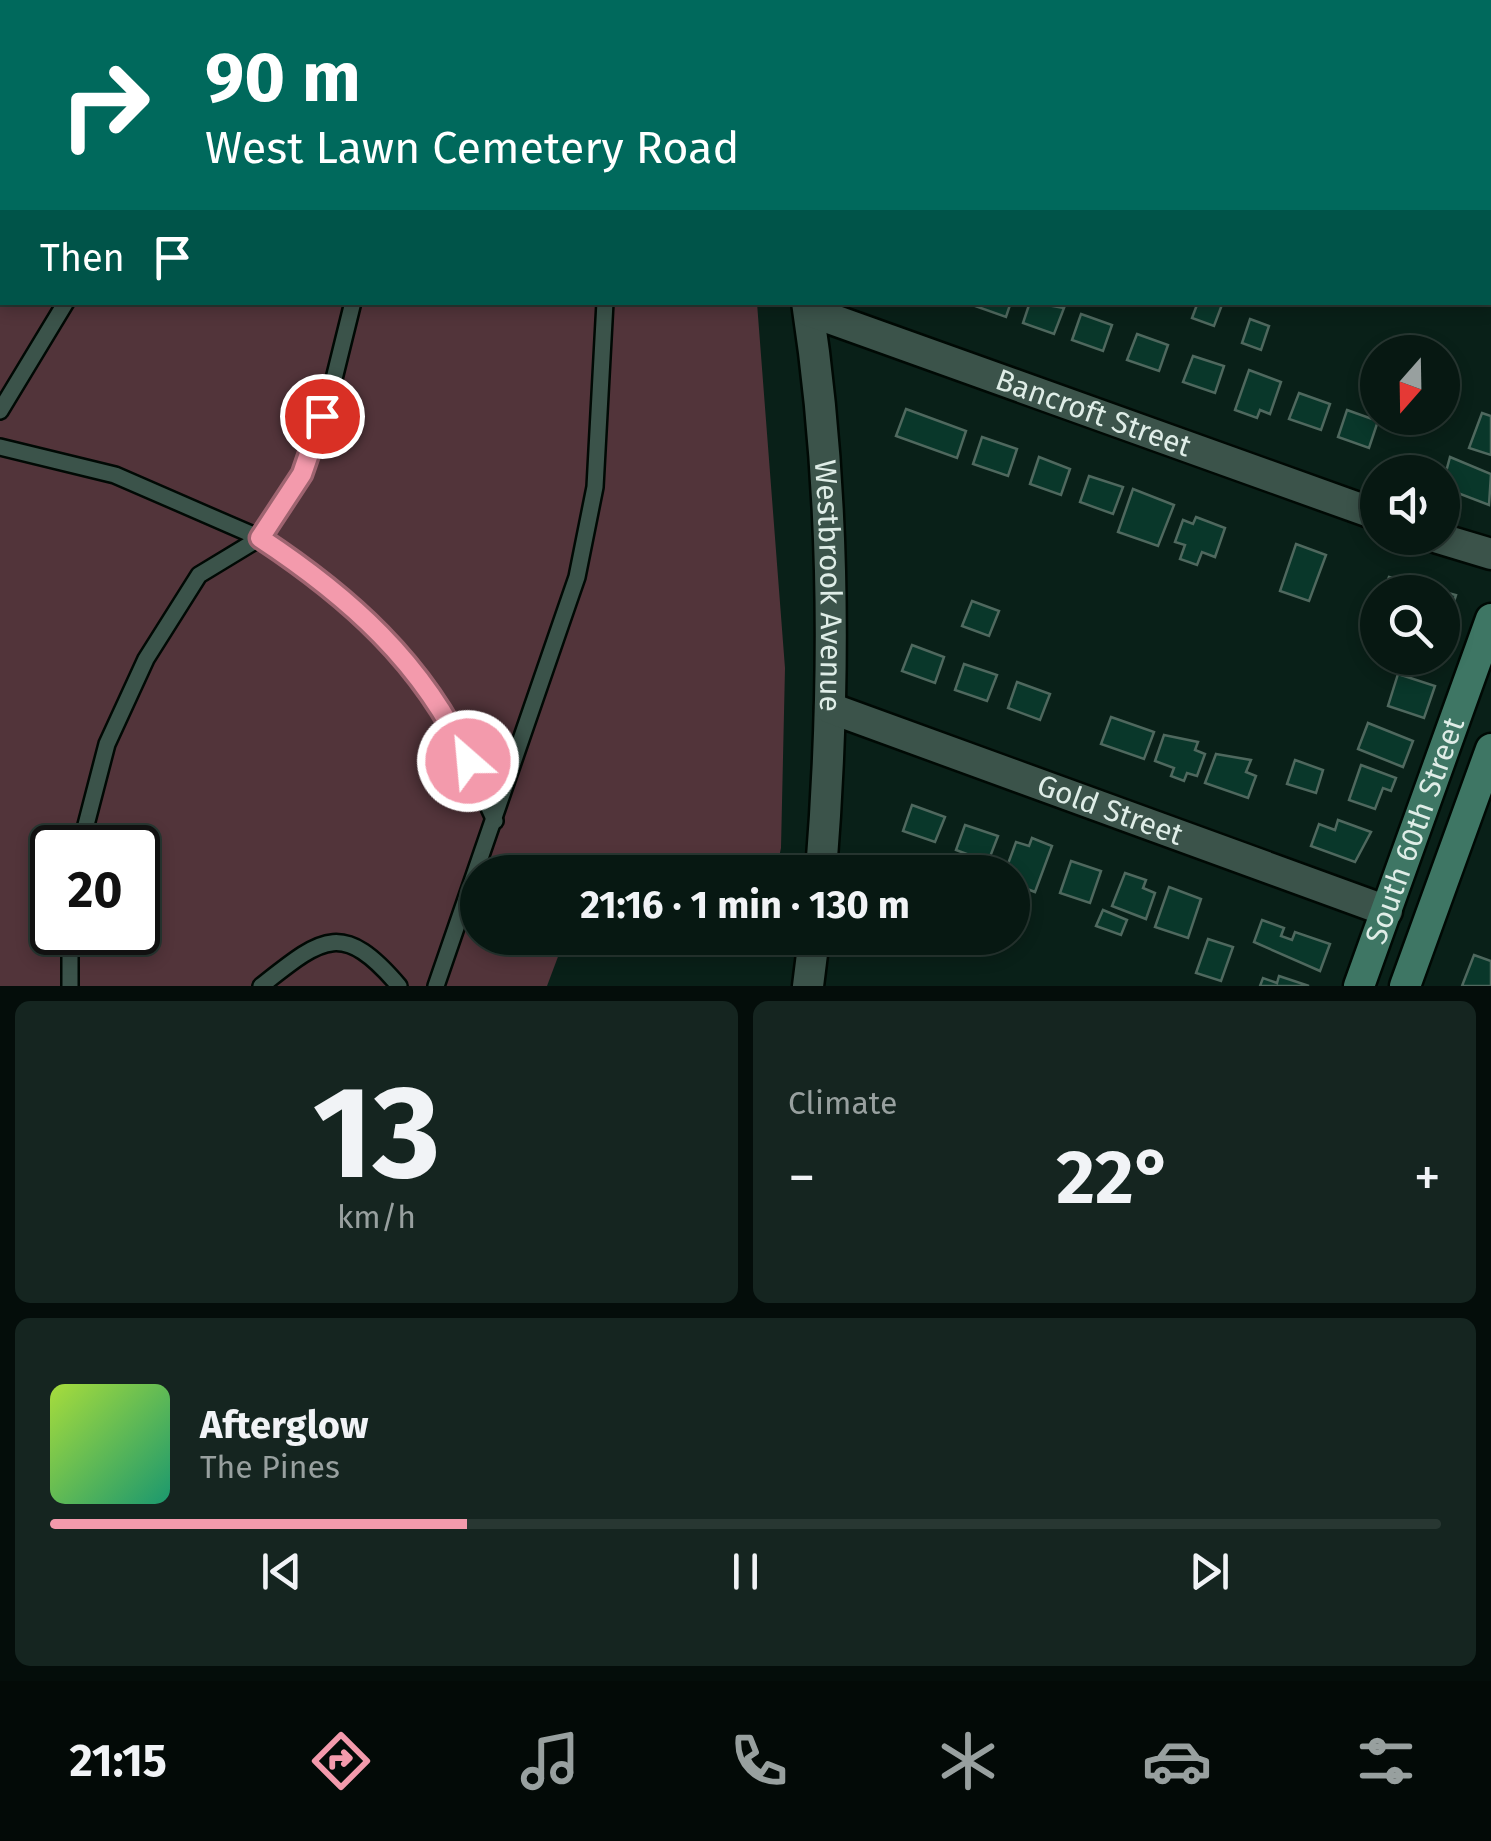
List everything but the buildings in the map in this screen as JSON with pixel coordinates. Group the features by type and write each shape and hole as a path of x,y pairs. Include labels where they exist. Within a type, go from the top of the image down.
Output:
{"main road":[{"name":"South 60th Street","path":"1359,986 1491,619"},
{"name":"South 60th Street","path":"1404,986 1491,750"}],"street":[{"name":"Bancroft Street","path":"808,307 1360,508"},
{"name":"Westbrook Avenue","path":"808,307 828,502 830,708 822,855"},
{"path":"1460,545 1491,554"},
{"name":"Gold Street","path":"830,708 1387,911"},
{"path":"808,986 812,955"}],"lane":[{"path":"0,411 64,305"},
{"path":"86,825 107,744 146,659 199,575 260,538 302,474 332,387 351,305"},
{"path":"436,986 577,577 594,487 604,305"},
{"path":"0,447 115,475 260,538 339,593 404,659 454,731 495,821"},
{"path":"261,986 304,953 336,942 368,952 399,986"},
{"path":"70,955 70,986"}],"shaded area":[{"path":"0,305 757,305 785,668 780,855 460,855 460,955 559,955 547,986 0,986"}],"route":[{"path":"322,416 302,474 260,538 313,572 370,620 432,695 468,761"}]}
